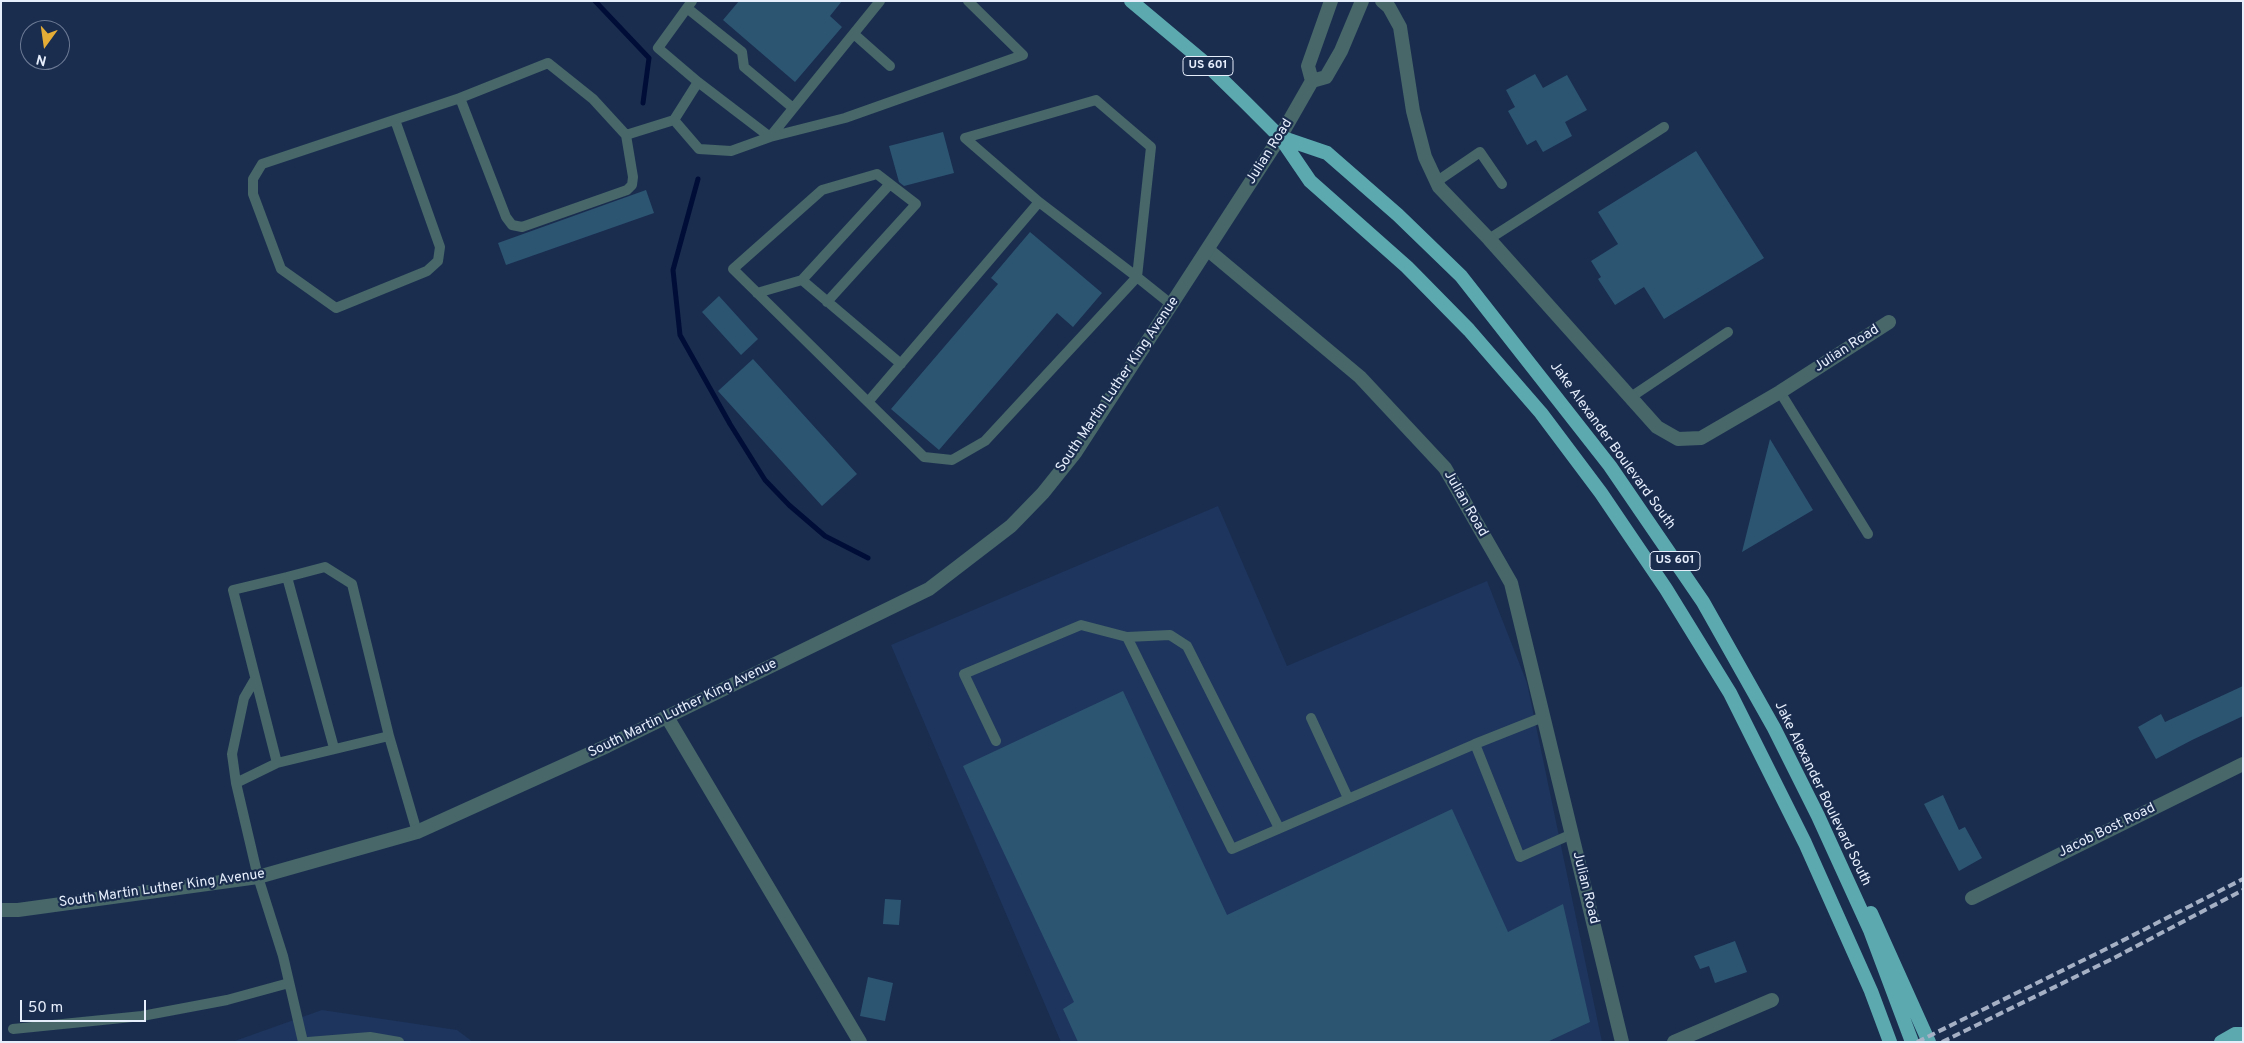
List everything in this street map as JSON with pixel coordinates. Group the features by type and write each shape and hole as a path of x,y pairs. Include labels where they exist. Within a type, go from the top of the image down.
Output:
{"highway":[{"name":"Jake Alexander Boulevard South","path":"1131,1 1204,62 1280,137 1310,181 1407,267 1469,330 1541,413 1601,492 1666,589 1730,693 1805,842 1871,991 1890,1042"},
{"name":"Jake Alexander Boulevard South","path":"1280,137 1327,153 1398,214 1462,276 1610,466 1703,602 1774,728 1818,816 1870,930 1912,1042"},
{"path":"1818,816 1879,927 1929,1042"},
{"path":"2221,1042 2234,1034 2243,1034"}],"street":[{"path":"1312,81 1308,66 1331,1"},
{"name":"Julian Road","path":"1362,1 1341,51 1326,76 1312,81 1280,137 1208,250 1360,377 1445,468 1511,583 1622,1042"},
{"name":"Julian Road","path":"1382,1 1389,7 1400,27 1413,111 1425,157 1438,187 1489,239 1657,427 1678,439 1701,438 1780,392 1889,322"},
{"name":"South Martin Luther King Avenue","path":"1,910 18,910 258,877 417,832 608,746 929,588 1012,526 1043,493 1075,453 1208,250"},
{"path":"667,717 860,1042"},
{"name":"Jacob Bost Road","path":"1972,898 2243,764"},
{"path":"1674,1042 1772,1000"}],"lane":[{"path":"770,137 880,1"},
{"path":"674,120 700,149 731,151 770,137 845,118 1024,55 968,1"},
{"path":"770,137 698,82 658,48 689,5 742,52 744,67 793,108"},
{"path":"854,34 890,66"},
{"path":"395,120 440,247 438,261 427,271 336,308 281,269 253,194 253,179 262,164 460,98 548,63 594,99 626,135 633,177 632,185 627,190 522,227 512,226 506,217 460,98"},
{"path":"626,135 674,120 698,82"},
{"path":"827,302 916,204 877,174 822,190 733,269 924,457 952,460 985,441 1137,277 1151,147 1096,100 965,138 1039,202 1137,277 1172,305"},
{"path":"1489,239 1664,127"},
{"path":"1436,182 1480,152 1502,184"},
{"path":"757,293 802,280 890,184"},
{"path":"868,402 1039,202"},
{"path":"802,280 901,364"},
{"path":"1630,397 1728,332"},
{"path":"1780,392 1868,534"},
{"path":"277,763 233,590 325,567 352,584 388,736 417,832"},
{"path":"287,577 334,748"},
{"path":"996,740 964,674 1080,625 1127,638 1170,635 1187,646 1279,828"},
{"path":"1127,638 1232,849 1475,744 1543,717"},
{"path":"255,679 244,698 232,754 236,783 258,877 283,956 303,1042"},
{"path":"1311,718 1348,798"},
{"path":"236,783 277,763 388,736"},
{"path":"1475,744 1520,857 1572,834"},
{"path":"13,1029 142,1016 228,1000 289,983"},
{"path":"308,1042 370,1036 399,1042"}],"shaded area":[{"path":"1218,506 1287,666 1487,581 1527,683 1602,1042 1061,1042 891,645"},
{"path":"322,1010 457,1030 473,1042 232,1042"}],"building":[{"path":"739,1 842,1 830,16 842,27 795,82 723,20"},
{"path":"1535,74 1543,88 1567,75 1587,110 1565,122 1572,136 1543,152 1536,140 1527,145 1508,111 1515,107 1506,90"},
{"path":"943,132 954,173 904,186 899,182 889,146"},
{"path":"1696,151 1764,258 1664,319 1644,287 1615,305 1598,279 1601,277 1591,261 1618,244 1598,212"},
{"path":"646,190 654,213 506,265 498,243"},
{"path":"1030,232 1102,293 1073,327 1057,313 939,450 891,409 998,284 991,278"},
{"path":"719,296 758,339 741,355 702,312"},
{"path":"753,359 857,474 822,506 718,391"},
{"path":"1770,439 1813,510 1742,552"},
{"path":"2243,686 2243,716 2156,759 2138,727 2161,714 2165,722"},
{"path":"1123,691 1227,915 1452,809 1508,932 1563,904 1590,1022 1547,1042 1078,1042 1063,1009 1074,1002 963,766"},
{"path":"1943,795 1959,830 1965,827 1982,858 1959,871 1924,804"},
{"path":"885,899 901,900 899,925 883,924"},
{"path":"1735,941 1747,972 1715,983 1709,966 1700,969 1694,956"},
{"path":"868,977 893,983 885,1021 860,1016"}],"waterway":[{"path":"595,1 649,58 643,103"},
{"path":"698,179 673,270 680,335 730,424 765,480 789,505 825,536 868,558"}],"railway":[{"path":"1917,1042 2243,879"},
{"path":"1942,1042 2112,959 2243,890"}]}
